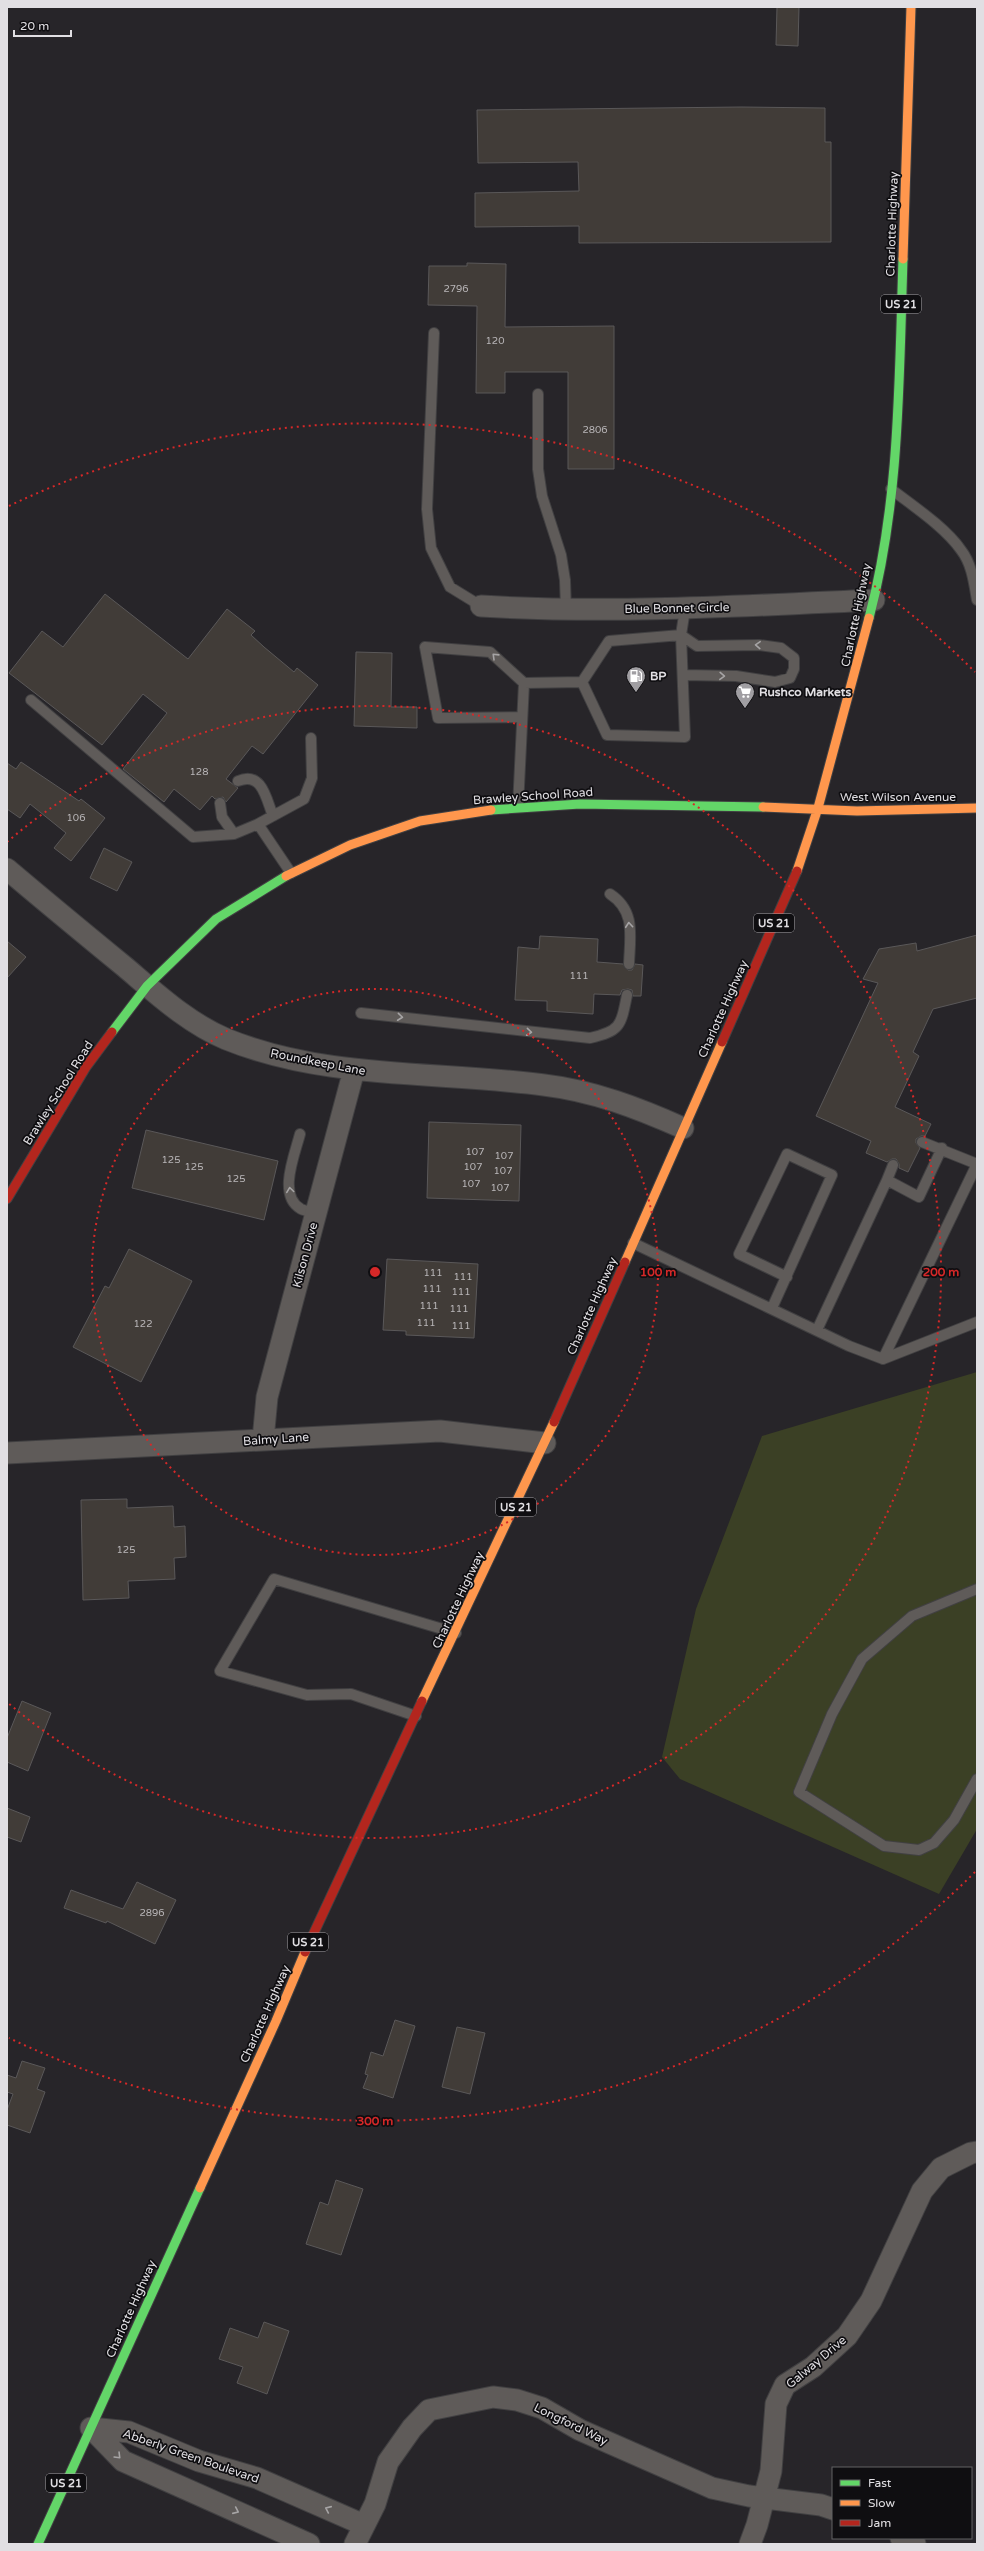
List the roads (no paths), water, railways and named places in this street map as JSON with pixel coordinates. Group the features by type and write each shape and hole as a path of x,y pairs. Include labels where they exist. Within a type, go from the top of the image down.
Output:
{"main road":[{"name":"Charlotte Highway","path":"38,2544 189,2208 276,2021 315,1926 456,1633 545,1443 798,869 818,808 874,600 891,489 899,378 911,7"},
{"name":"Brawley School Road","path":"7,1199 86,1067 148,986 216,920 263,888 291,873 350,845 420,821 494,809 580,804 818,808"},
{"name":"West Wilson Avenue","path":"818,808 858,811 977,808"}],"street":[{"name":"Blue Bonnet Circle","path":"481,606 566,610 685,609 874,600"},
{"name":"Roundkeep Lane","path":"7,869 182,1014 224,1038 275,1055 354,1070 544,1085 592,1094 630,1104 683,1128"},
{"name":"Kilson Drive","path":"263,1440 267,1397 354,1070"},
{"name":"Balmy Lane","path":"7,1453 440,1431 545,1443"},
{"name":"Galway Drive","path":"750,2544 770,2472 776,2404 785,2385 813,2367 848,2336 871,2301 922,2191 941,2168 977,2152"},
{"name":"Longford Way","path":"358,2537 375,2504 388,2462 416,2423 429,2410 493,2397 517,2400 542,2408 580,2430 712,2488 763,2498 821,2505 832,2510"},
{"name":"Abberly Green Boulevard","path":"91,2428 129,2432 198,2461 257,2478 358,2537"},
{"name":"Abberly Green Boulevard","path":"91,2428 123,2461 309,2544"},
{"path":"903,2539 914,2544"}],"lane":[{"path":"434,333 427,502 431,548 450,587 481,606"},
{"path":"538,394 538,469 542,496 561,555 565,580 566,610"},
{"path":"891,489 931,520 961,549 970,567 977,600"},
{"path":"582,682 607,735 685,737 681,635 685,609"},
{"path":"582,682 609,641 681,635 697,646 760,645 781,648 794,658 794,669 790,678 775,682 736,676 682,674"},
{"path":"522,717 438,718 425,647 490,652 524,683 582,682"},
{"path":"518,807 524,683"},
{"path":"31,700 193,837 234,834 258,824 304,799 312,778 311,738"},
{"path":"238,781 247,778 254,779 261,786 273,816"},
{"path":"220,803 222,817 234,834"},
{"path":"258,824 291,873"},
{"path":"610,894 621,902 630,923 629,964"},
{"path":"361,1013 590,1038 607,1034 616,1029 622,1022 627,995"},
{"path":"300,1134 290,1173 289,1189 293,1201 301,1209 316,1213"},
{"path":"883,1359 977,1164 942,1148 922,1142"},
{"path":"887,1180 919,1197 942,1148"},
{"path":"772,1308 787,1277 832,1175 788,1154 740,1254 787,1277"},
{"path":"817,1330 893,1165"},
{"path":"633,1243 817,1330 883,1359 977,1322"},
{"path":"416,1716 351,1694 307,1695 220,1670 274,1579 456,1633"},
{"path":"977,1589 912,1616 862,1659 832,1714 799,1792 884,1846 918,1850 934,1843 954,1820 977,1779"}],"place":[{"name":"BP","path":"636,693"},
{"name":"Rushco Markets","path":"745,709"}]}
